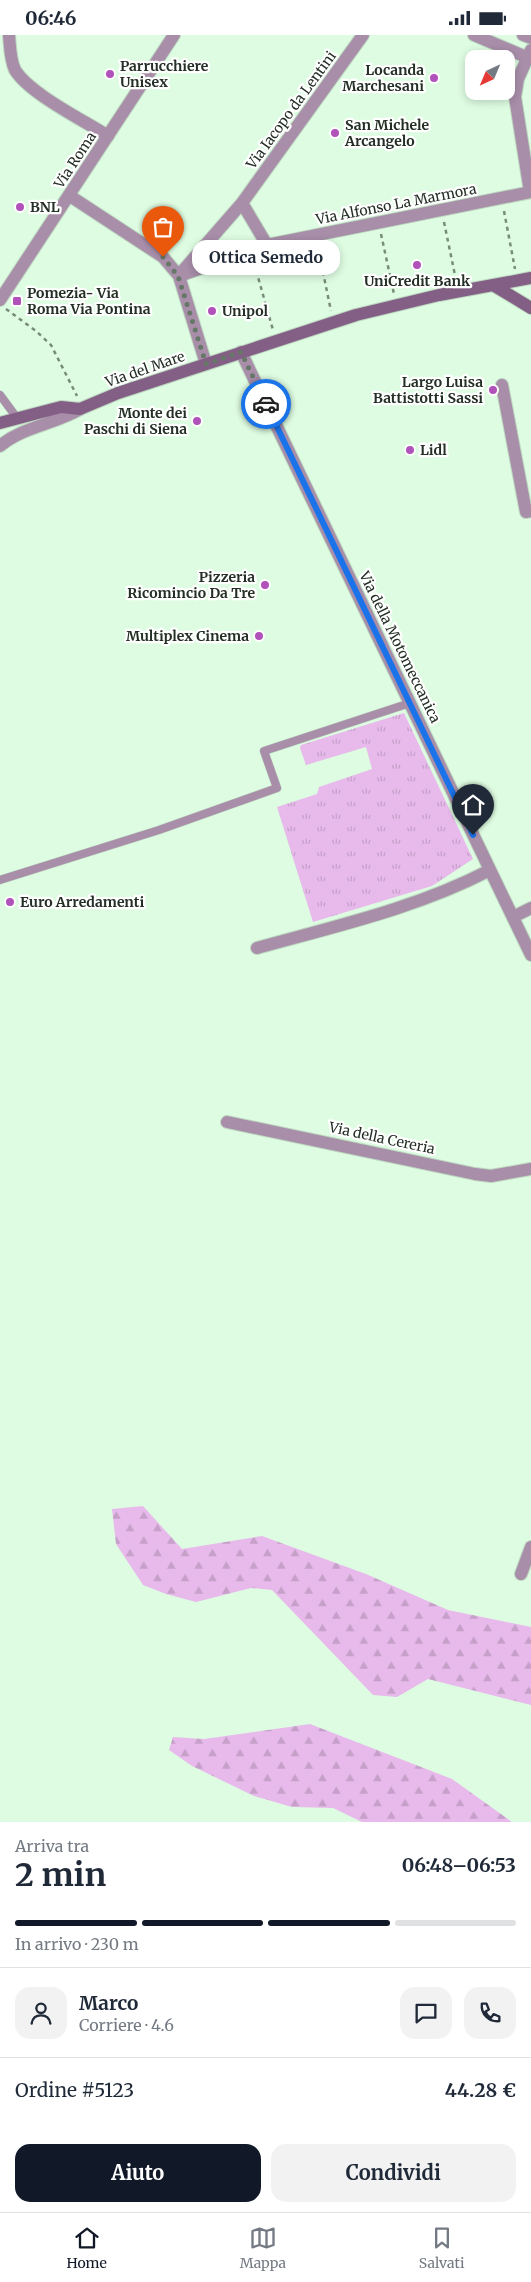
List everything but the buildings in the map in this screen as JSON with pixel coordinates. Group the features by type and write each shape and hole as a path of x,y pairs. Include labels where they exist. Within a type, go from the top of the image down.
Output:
{"main road":[{"name":"Via del Mare","path":"0,423 61,407 82,409 118,393 241,352 334,322 396,305 458,291 531,278"},
{"path":"493,285 531,308"}],"street":[{"path":"9,35 13,63 23,80 45,97 108,136"},
{"name":"Via Roma","path":"0,300 174,35"},
{"name":"Via Iacopo da Lentini","path":"178,276 242,203 363,35"},
{"path":"474,35 530,55 516,89 516,106 531,192"},
{"path":"523,35 531,38"},
{"name":"Via Alfonso La Marmora","path":"178,276 267,245 531,192"},
{"path":"70,195 166,259 178,276 206,364"},
{"path":"242,203 267,245"},
{"name":"Via della Motomeccanica","path":"241,352 531,955"},
{"path":"502,385 526,512 531,511"},
{"path":"0,446 22,433 65,418 82,409"},
{"path":"257,948 426,899 490,870"},
{"path":"513,917 531,908"},
{"name":"Via della Cereria","path":"226,1121 475,1174 497,1175 531,1169"},
{"path":"521,1574 531,1547"}],"lane":[{"path":"0,395 17,418"},
{"path":"0,880 159,830 277,788 264,751 410,703"}],"path":[{"path":"502,198 518,280"},
{"path":"442,210 458,291"},
{"path":"378,223 396,305"},
{"path":"315,236 334,322"},
{"path":"251,251 276,341"},
{"path":"0,305 36,331 50,345 82,409"}],"green space":[{"path":"404,713 473,859 432,886 313,922 277,807 317,794 319,787 372,769 366,747 306,765 300,748 301,745"},
{"path":"143,1506 182,1549 262,1536 366,1574 448,1610 531,1627 531,1705 428,1679 397,1697 373,1695 272,1590 251,1588 196,1602 166,1594 143,1585 116,1544 112,1509"},
{"path":"310,1724 452,1779 512,1822 362,1822 333,1808 292,1807 254,1796 192,1766 169,1750 173,1737 204,1739"}],"way so far":[{"path":"163,257 172,265 177,273 206,364 241,352 266,404"}],"place":[{"name":"Parrucchiere Unisex","path":"110,74"},
{"name":"Locanda Marchesani","path":"434,78"},
{"name":"San Michele Arcangelo","path":"335,133"},
{"name":"BNL","path":"20,207"},
{"name":"Ottica Semedo","path":"163,257"},
{"name":"UniCredit Bank","path":"417,265"},
{"name":"Pomezia- Via Roma Via Pontina","path":"17,301"},
{"name":"Unipol","path":"212,311"},
{"name":"Largo Luisa Battistotti Sassi","path":"493,390"},
{"name":"Monte dei Paschi di Siena","path":"197,421"},
{"name":"Lidl","path":"410,450"},
{"name":"Pizzeria Ricomincio Da Tre","path":"265,585"},
{"name":"Multiplex Cinema","path":"259,636"},
{"name":"Euro Arredamenti","path":"10,902"}],"route":[{"path":"266,404 473,835"}]}
